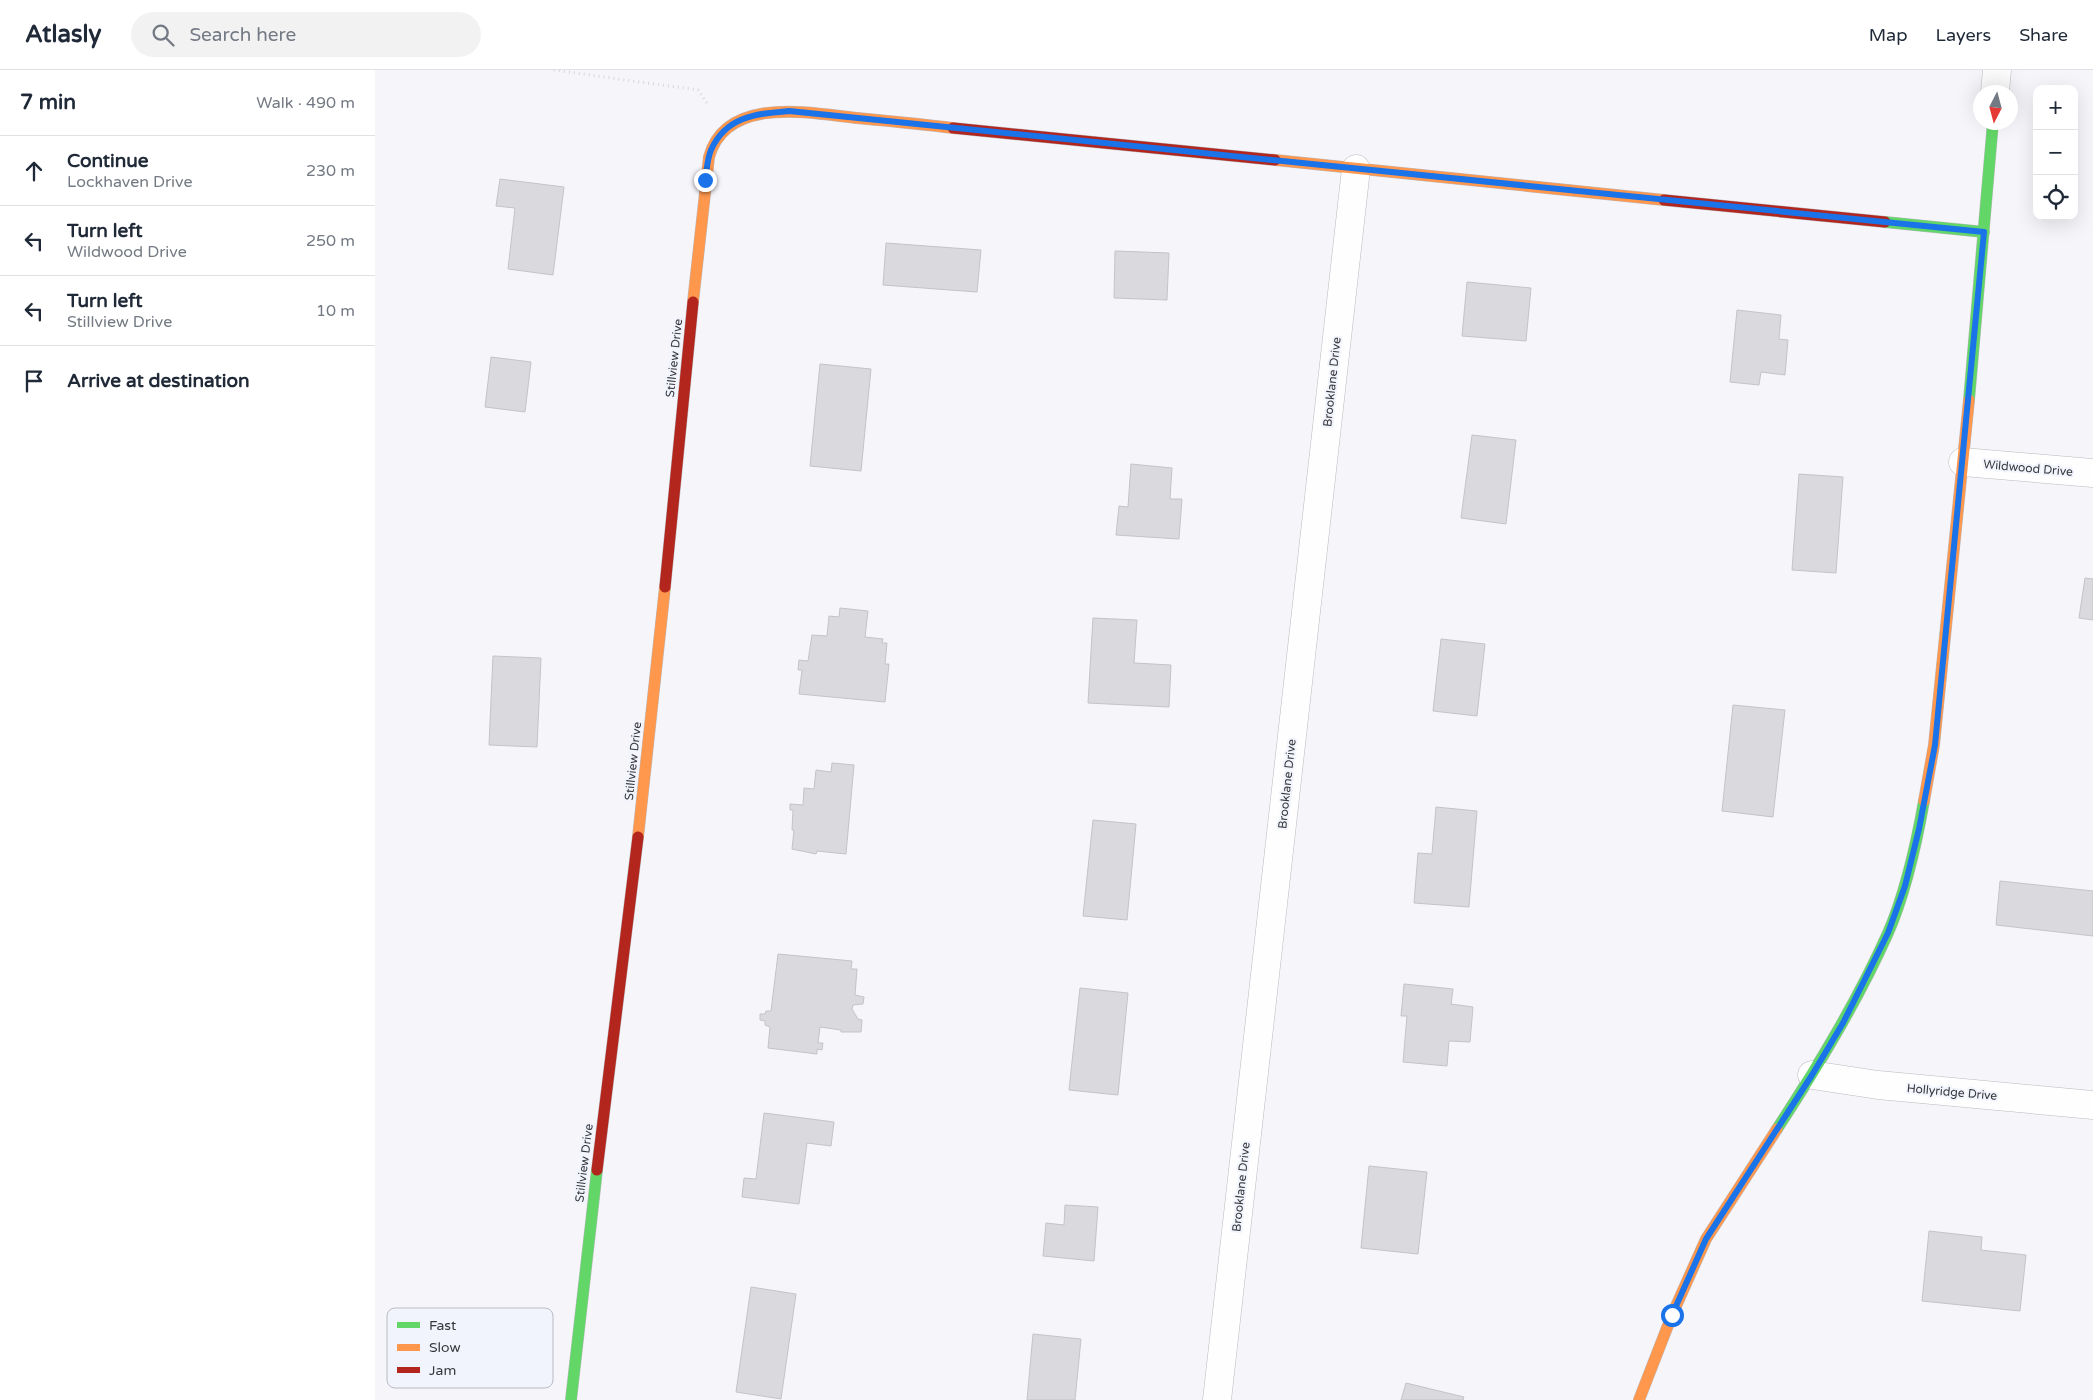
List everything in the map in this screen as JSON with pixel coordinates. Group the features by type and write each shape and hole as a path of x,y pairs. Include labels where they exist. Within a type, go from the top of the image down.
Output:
{"street":[{"path":"1996,85 1997,70"},
{"path":"725,128 755,114 789,111 1984,232"},
{"name":"Stillview Drive","path":"571,1400 583,1283 648,757 705,180 711,151 725,128"},
{"path":"1639,1400 1672,1315 1706,1239 1812,1075 1843,1023 1888,933 1905,886 1919,829 1935,745 1963,462 1992,130"},
{"name":"Brooklane Drive","path":"1217,1400 1356,169"},
{"name":"Wildwood Drive","path":"1963,462 2093,473"},
{"name":"Hollyridge Drive","path":"1812,1075 1879,1085 2093,1105"}],"path":[{"path":"554,70 698,90 725,128"}],"building":[{"path":"500,179 564,187 553,275 508,269 515,208 496,206"},
{"path":"886,243 981,250 977,292 883,285"},
{"path":"1115,251 1169,253 1167,300 1114,298"},
{"path":"1467,282 1531,288 1526,341 1462,336"},
{"path":"1737,310 1781,315 1779,339 1788,340 1785,375 1761,372 1759,385 1730,382"},
{"path":"491,357 531,362 525,412 485,407"},
{"path":"820,364 871,369 861,471 810,466"},
{"path":"1472,435 1516,440 1506,524 1461,518"},
{"path":"1131,464 1172,468 1170,499 1182,499 1179,539 1116,535 1119,506 1128,507"},
{"path":"1799,474 1843,477 1836,573 1792,570"},
{"path":"2085,578 2093,579 2093,620 2079,618"},
{"path":"840,608 868,611 865,637 883,639 882,643 887,643 885,664 889,664 885,702 799,694 802,670 798,670 799,660 808,661 812,635 827,636 829,616 839,617"},
{"path":"1093,618 1137,620 1134,663 1171,665 1169,707 1088,703"},
{"path":"1441,639 1485,644 1477,716 1433,711"},
{"path":"493,656 541,658 537,747 489,745"},
{"path":"1733,705 1785,710 1773,817 1722,811"},
{"path":"832,763 854,765 846,854 817,851 816,854 792,849 794,830 792,830 793,810 790,810 790,804 803,805 804,788 814,789 816,770 831,772"},
{"path":"1436,807 1477,811 1469,907 1414,903 1418,853 1432,854"},
{"path":"1093,820 1136,824 1127,920 1083,916"},
{"path":"2000,881 2093,891 2093,936 1996,925"},
{"path":"778,954 852,961 851,969 857,969 855,995 864,997 863,1004 853,1005 852,1009 858,1019 862,1020 861,1032 841,1032 841,1030 820,1027 818,1043 823,1043 822,1050 817,1049 817,1054 768,1048 770,1027 765,1025 765,1021 760,1020 760,1014 771,1011"},
{"path":"1404,984 1453,989 1451,1004 1473,1007 1470,1042 1449,1041 1447,1066 1403,1062 1407,1016 1401,1016"},
{"path":"1080,988 1128,993 1118,1095 1069,1090"},
{"path":"764,1113 834,1122 831,1146 807,1143 799,1204 742,1197 744,1178 756,1179"},
{"path":"1369,1166 1427,1172 1418,1254 1361,1248"},
{"path":"1065,1205 1098,1207 1094,1261 1043,1256 1046,1223 1064,1225"},
{"path":"1929,1231 1982,1237 1981,1250 2026,1255 2020,1311 1922,1301"},
{"path":"751,1287 796,1294 781,1399 736,1392"},
{"path":"1033,1334 1081,1339 1075,1400 1027,1400"},
{"path":"1406,1383 1464,1397 1463,1400 1401,1400"}],"traffic: fast":[{"path":"1969,400 1992,130"},
{"path":"1885,222 1984,232"},
{"path":"1777,1129 1836,1033 1888,933 1910,869 1924,801"},
{"path":"571,1400 597,1170"}],"traffic: slow":[{"path":"693,302 709,157 718,137 733,124 751,116 772,112 794,112 953,128"},
{"path":"1275,160 1664,200"},
{"path":"1924,801 1934,745 1969,400"},
{"path":"638,837 665,587"},
{"path":"1639,1400 1672,1315 1706,1239 1777,1129"}],"traffic: jam":[{"path":"953,128 1275,160"},
{"path":"1664,200 1885,222"},
{"path":"665,587 693,302"},
{"path":"597,1170 638,837"}],"route":[{"path":"705,180 711,151 725,128 755,114 789,111 1984,232 1935,745 1928,787 1905,886 1888,933 1867,979 1812,1075 1706,1239 1672,1315"}]}
